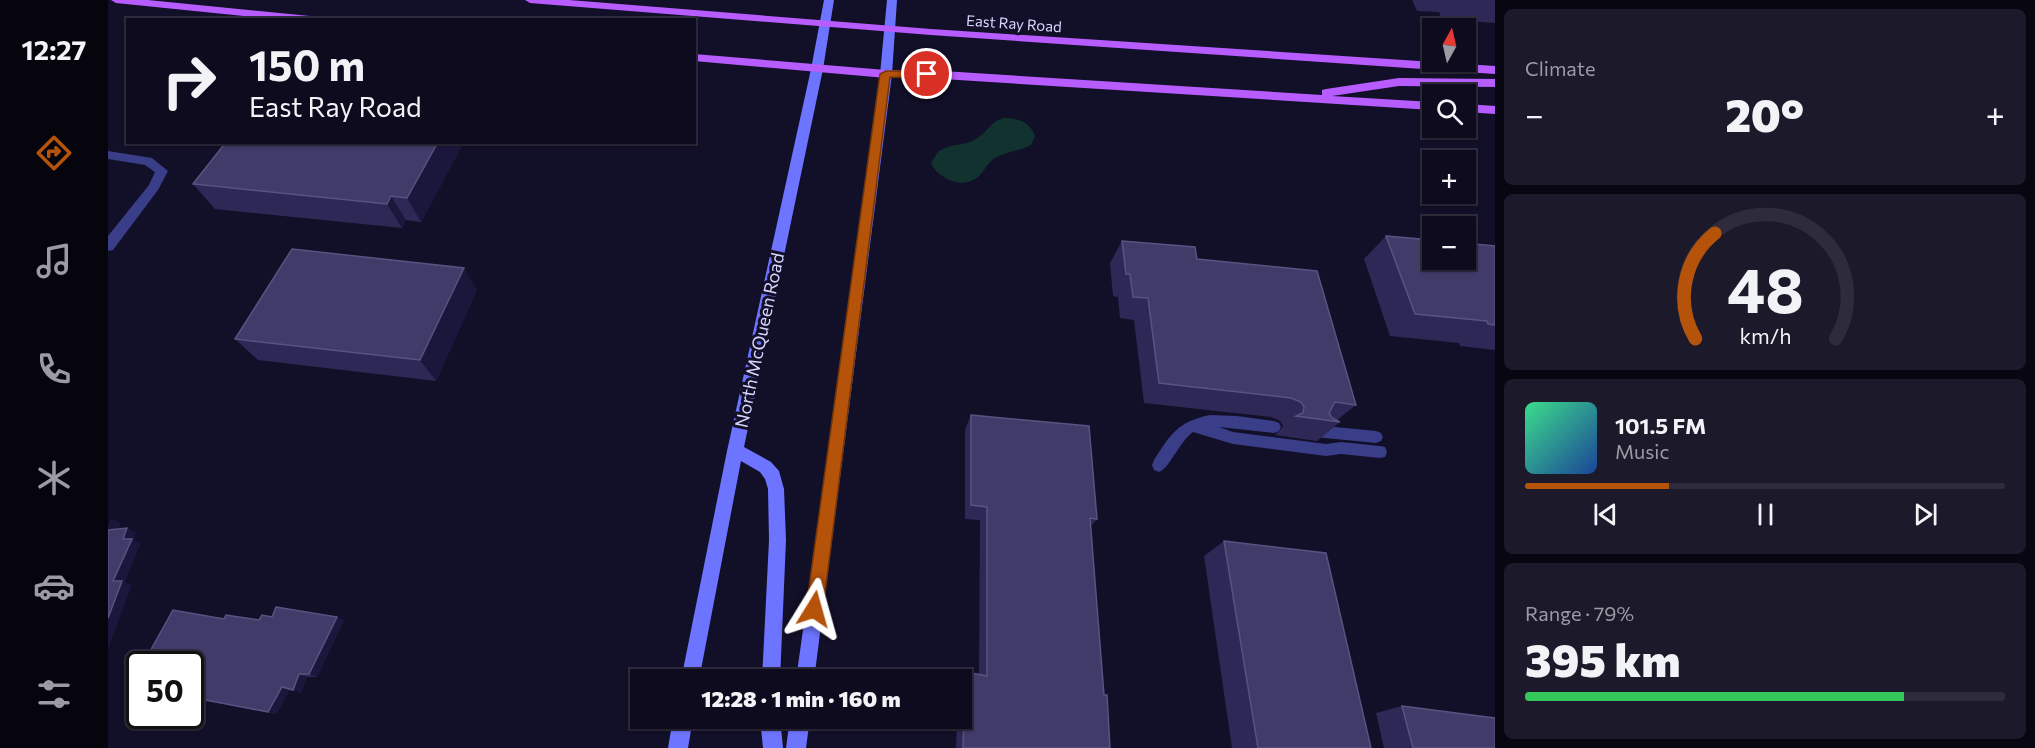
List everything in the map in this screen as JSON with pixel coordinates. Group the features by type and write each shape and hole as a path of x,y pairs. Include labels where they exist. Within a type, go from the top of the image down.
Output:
{"main road":[{"path":"116,0 300,18"},
{"name":"East Ray Road","path":"530,0 889,29 1495,70"},
{"name":"North McQueen Road","path":"692,669 735,451 817,69 829,0"},
{"path":"806,669 886,74 892,0"},
{"path":"696,57 886,74 927,74 1422,105"},
{"path":"1296,97 1399,82 1495,84"},
{"path":"1476,109 1495,110"},
{"path":"735,451 760,462 774,477 776,549 771,669"},
{"path":"678,748 681,729"},
{"path":"771,729 773,748"},
{"path":"796,748 799,729"}],"street":[{"path":"108,154 148,161 162,171 154,187 108,246"}],"lane":[{"path":"1159,465 1178,435 1192,426 1212,421 1274,427"},
{"path":"1192,426 1233,438 1326,450 1378,445 1315,431"}],"green space":[{"path":"1004,118 1019,120 1030,127 1035,136 1031,145 995,158 979,176 966,182 960,183 946,179 935,170 931,164 941,150 975,140 993,123"}],"building":[{"path":"224,144 437,144 407,198 391,196 387,204 193,184"},
{"path":"1386,236 1422,239 1422,270 1476,270 1476,244 1495,246 1495,325 1488,324 1487,321 1415,314"},
{"path":"1122,241 1195,247 1197,259 1317,271 1356,405 1335,402 1329,413 1332,418 1340,422 1296,416 1303,413 1304,407 1301,402 1291,398 1159,383 1148,298 1133,297 1130,274 1126,274"},
{"path":"292,249 464,268 420,360 235,339"},
{"path":"971,415 1089,426 1097,519 1090,518 1110,748 963,748 964,729 972,729 972,673 987,676 987,507 971,505"},
{"path":"127,528 123,539 132,539 113,581 122,581 108,618 108,530"},
{"path":"1224,541 1326,553 1371,748 1258,748"},
{"path":"276,607 337,617 309,674 299,674 293,690 282,687 268,712 204,700 204,651 150,651 173,610 224,619 226,615 259,620 262,615 272,617"},
{"path":"1402,706 1495,718 1495,748 1413,748"}],"route":[{"path":"814,609 886,74 927,74"}]}
